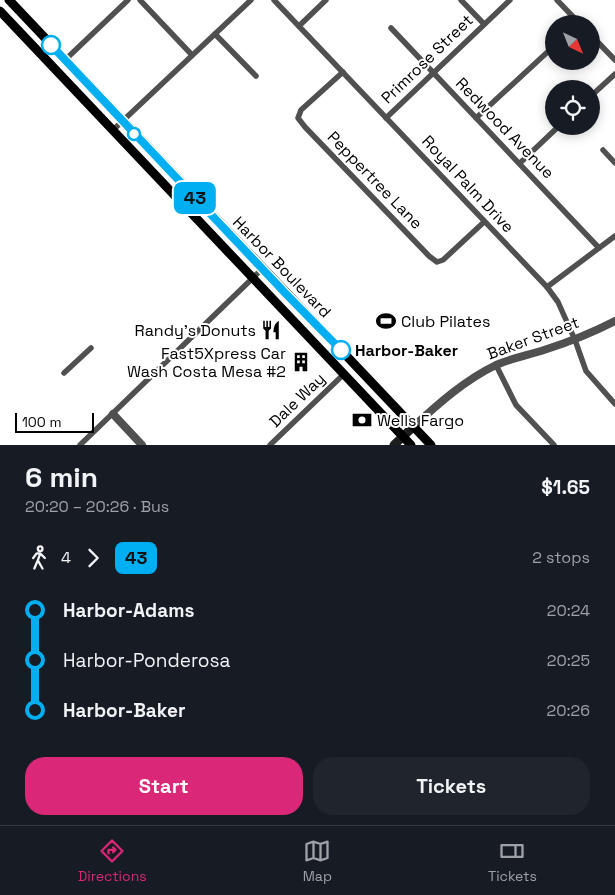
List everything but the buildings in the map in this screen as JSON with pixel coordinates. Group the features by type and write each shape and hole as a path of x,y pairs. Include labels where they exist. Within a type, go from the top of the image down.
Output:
{"main road":[{"name":"Harbor Boulevard","path":"12,1 123,122 431,445"},
{"path":"0,12 12,1"},
{"name":"Harbor Boulevard","path":"0,12 411,445"},
{"name":"Baker Street","path":"394,445 413,427"}],"street":[{"path":"65,60 128,0"},
{"path":"140,0 192,55"},
{"path":"113,130 251,0"},
{"name":"Royal Palm Drive","path":"274,0 547,286 558,302 586,371 615,404"},
{"path":"299,26 326,0"},
{"path":"461,0 484,24"},
{"name":"Primrose Street","path":"386,118 510,0"},
{"path":"557,0 571,15"},
{"name":"Redwood Avenue","path":"391,28 599,248"},
{"path":"215,34 256,76"},
{"path":"600,45 615,60"},
{"path":"476,118 545,54"},
{"name":"Peppertree Lane","path":"343,72 301,110 298,118 305,127 429,256 437,262 443,260 484,222"},
{"path":"600,88 615,74"},
{"path":"520,163 550,135"},
{"path":"603,150 615,162"},
{"path":"547,286 615,236"},
{"path":"80,445 262,269"},
{"name":"Baker Street","path":"413,427 440,402 466,383 496,365 575,340 615,321"},
{"path":"64,372 91,348"},
{"path":"496,365 516,405 554,445"},
{"name":"Dale Way","path":"270,445 344,374"},
{"path":"112,414 142,445"}],"bus line":[{"name":"43","path":"51,45 341,350"}],"place":[{"name":"Club Pilates","path":"386,321"},
{"name":"Randy's Donuts","path":"271,330"},
{"name":"Harbor-Baker","path":"341,350"},
{"name":"Fast5Xpress Car Wash Costa Mesa #2","path":"301,362"},
{"name":"Wells Fargo","path":"362,420"}]}
